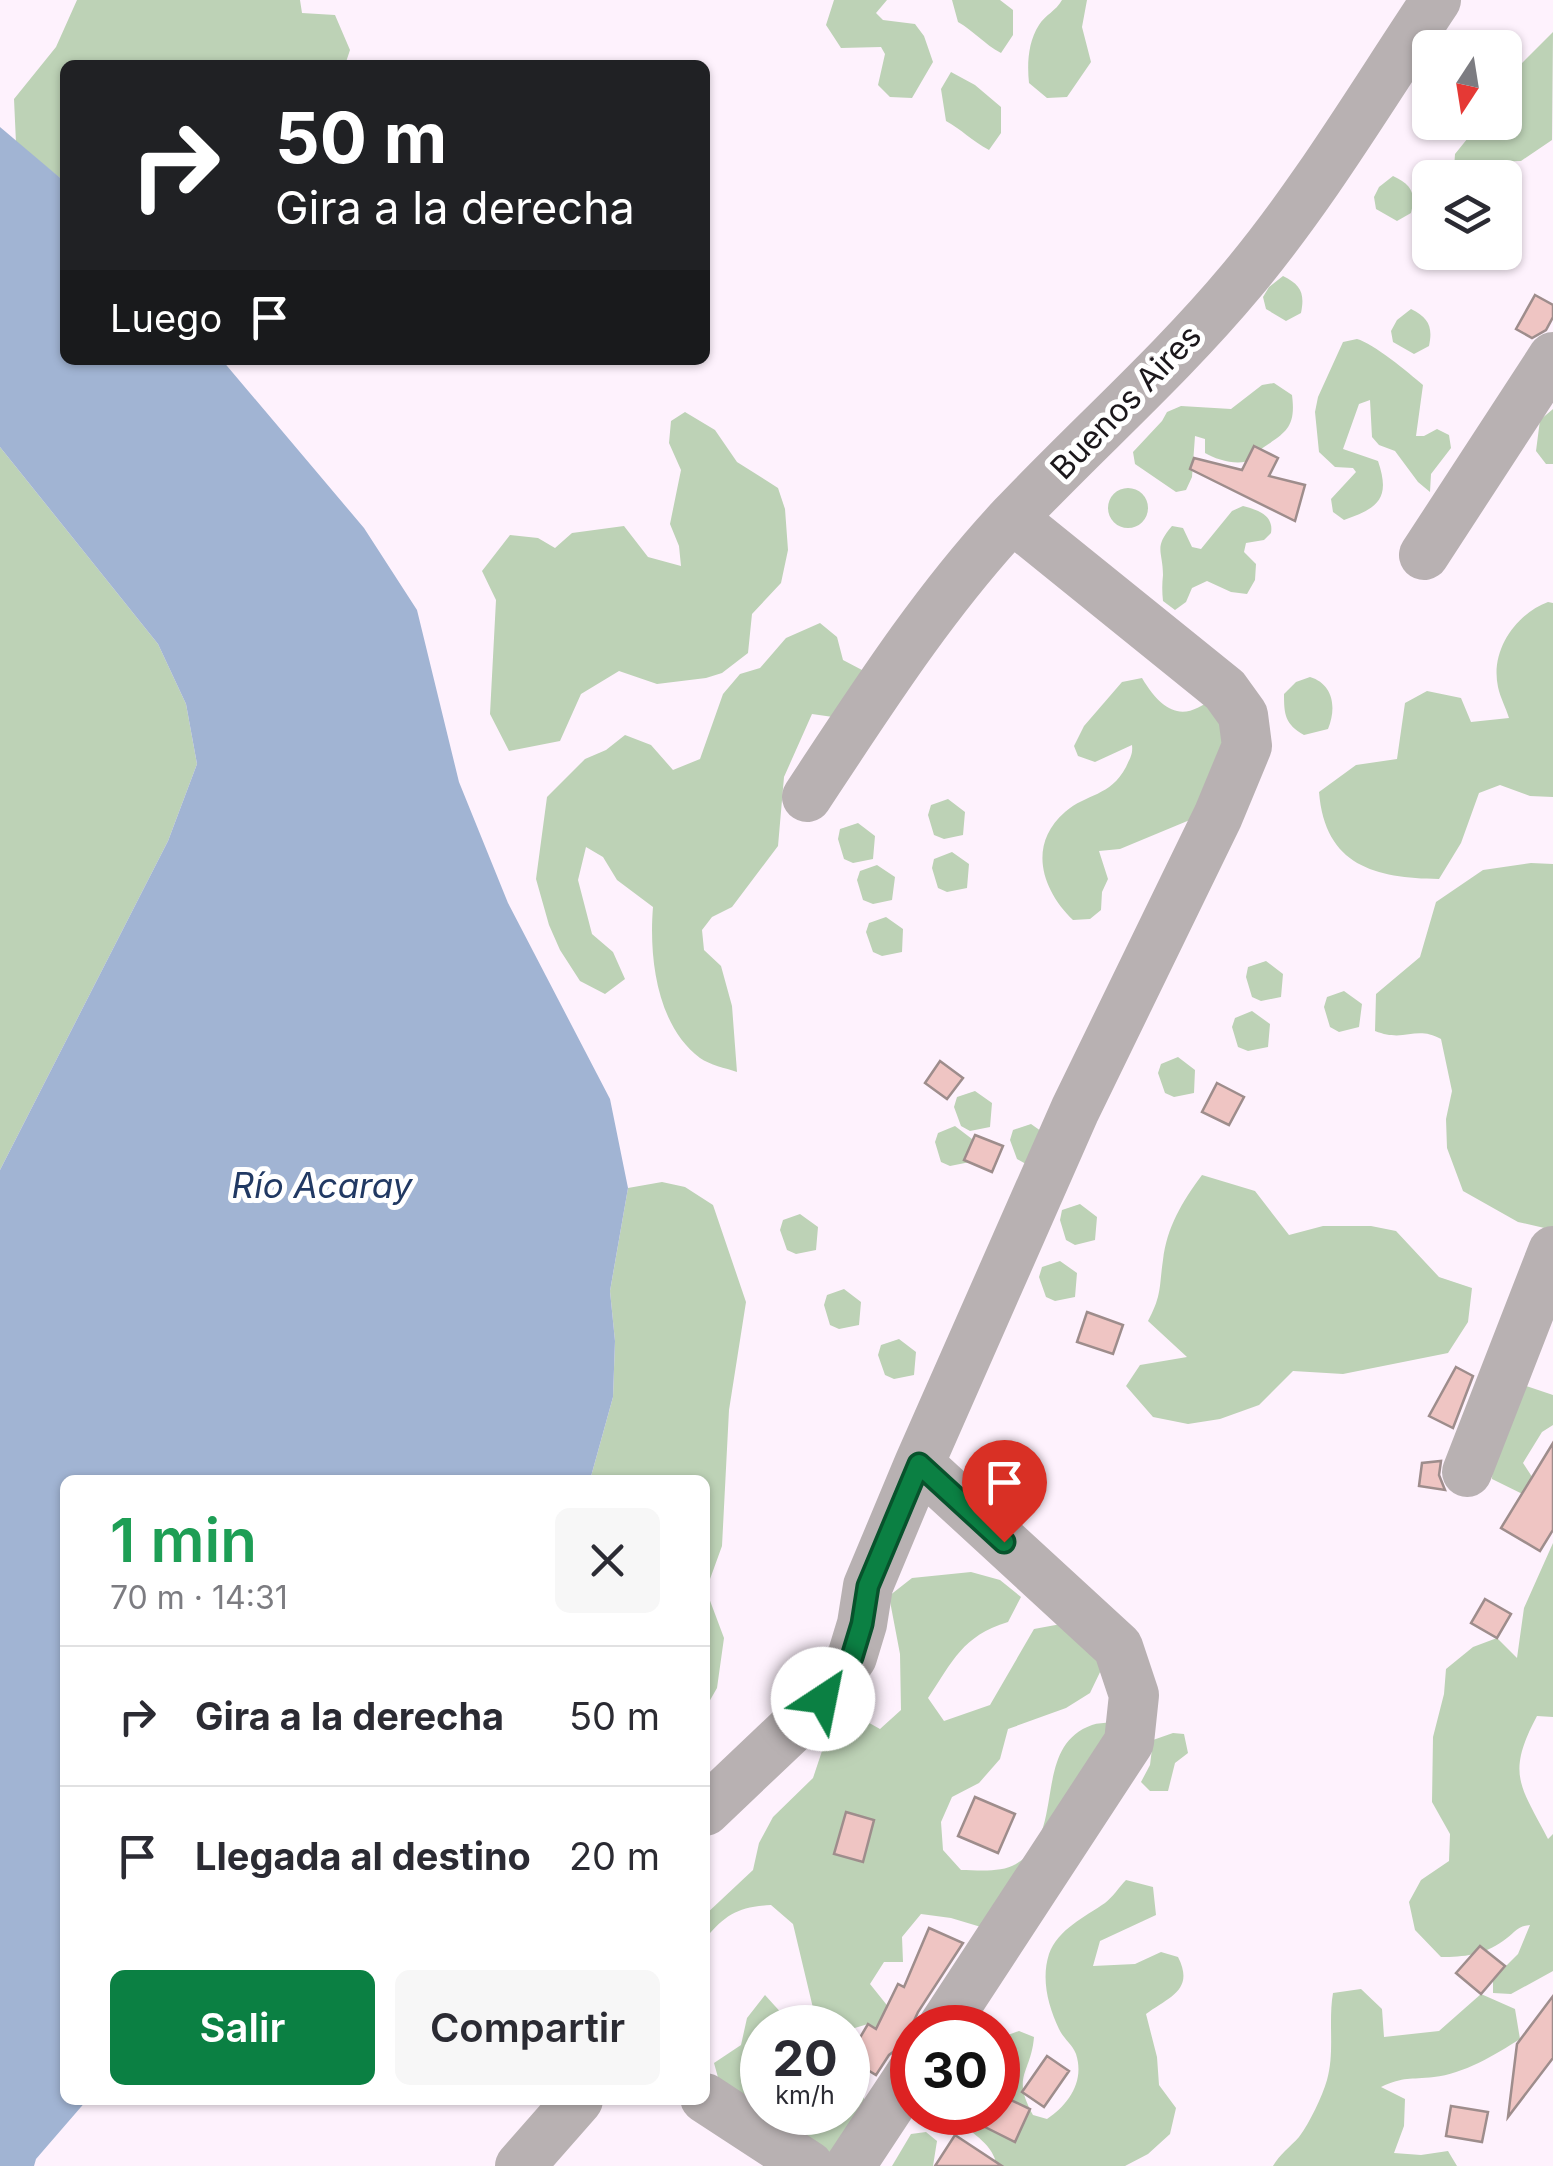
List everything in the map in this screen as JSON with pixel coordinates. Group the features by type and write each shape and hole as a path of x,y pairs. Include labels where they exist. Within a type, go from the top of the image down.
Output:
{"street":[{"name":"Buenos Aires","path":"807,797 906,647 1012,518 1180,349 1243,279 1436,0"},
{"path":"1424,556 1553,356"},
{"path":"710,1806 823,1699 852,1657 868,1586 919,1464 1075,1110 1218,816 1247,746 1243,715 1225,690 1012,518"},
{"path":"1468,1472 1553,1250"},
{"path":"919,1464 1118,1647 1134,1695 1129,1742 957,2005"},
{"path":"710,2101 808,2166"},
{"path":"520,2166 574,2105"},
{"path":"850,2166 890,2105"}],"green space":[{"path":"77,0 300,0 302,13 335,15 350,50 347,60 60,60 60,178 16,143 14,99 56,47"},
{"path":"834,0 887,0 876,13 883,20 915,24 933,62 912,98 890,97 878,85 885,54 881,47 841,48 826,25"},
{"path":"952,0 1000,0 1013,10 1013,35 1001,53 958,22"},
{"path":"1062,0 1087,0 1082,27 1091,62 1067,97 1047,98 1029,83 1029,53 1039,25"},
{"path":"1553,32 1552,140 1522,160 1455,160 1466,140 1522,140 1522,63"},
{"path":"951,72 975,85 1001,107 1001,133 989,150 946,121 941,89"},
{"path":"1393,176 1405,183 1412,193 1411,213 1397,221 1376,209 1374,197 1379,187"},
{"path":"1283,276 1298,286 1302,300 1301,313 1286,321 1266,309 1263,297"},
{"path":"1411,309 1426,320 1430,333 1429,346 1414,354 1393,342 1391,331"},
{"path":"1357,339 1381,352 1423,385 1416,436 1437,429 1449,435 1451,448 1431,474 1430,492 1395,451 1379,445 1372,437 1370,400 1359,404 1343,449 1378,461 1382,493 1373,506 1344,520 1333,512 1331,499 1356,472 1353,468 1335,467 1319,452 1315,412 1343,342"},
{"path":"1274,383 1292,395 1291,421 1252,459 1235,462 1216,458 1205,453 1205,439 1195,436 1192,477 1186,490 1176,492 1135,464 1133,452 1167,412 1181,406 1231,409 1262,385"},
{"path":"1553,409 1553,464 1546,464 1536,451 1540,420"},
{"path":"685,412 715,430 737,462 778,488 785,509 788,550 781,583 752,614 748,653 722,673 706,678 657,684 619,671 581,694 560,741 509,751 490,714 496,600 482,571 510,535 538,538 555,548 572,533 624,526 648,557 681,566 679,546 670,524 681,470 669,443 671,421"},
{"path":"0,447 158,644 186,704 197,764 168,841 0,1170"},
{"path":"1128,488 1142,494 1148,508 1142,522 1128,528 1114,522 1108,508 1114,494"},
{"path":"1243,506 1264,514 1271,527 1264,540 1246,543 1244,552 1256,564 1255,580 1247,594 1231,592 1207,581 1192,588 1186,602 1175,610 1163,601 1160,550 1166,533 1172,526 1183,528 1192,547 1201,549 1232,511"},
{"path":"1548,602 1553,603 1553,797 1530,796 1500,785 1479,793 1461,843 1439,879 1394,875 1357,863 1331,837 1319,792 1356,765 1397,759 1405,703 1427,691 1461,698 1471,722 1509,718 1497,673 1502,647 1516,624"},
{"path":"820,623 837,637 843,660 862,670 861,694 847,719 812,714 784,777 778,846 732,907 712,917 702,930 704,950 721,966 732,1006 737,1072 700,1058 685,1044 658,988 652,947 653,907 617,880 603,857 586,847 578,880 592,934 613,952 625,979 605,994 580,981 549,925 536,879 547,797 585,759 606,750 625,735 651,745 673,770 700,759 723,694 740,674 760,668 786,638"},
{"path":"1310,677 1328,691 1332,713 1328,729 1304,735 1287,718 1284,694 1296,682"},
{"path":"1142,678 1158,700 1175,710 1194,710 1216,695 1239,701 1197,817 1120,849 1099,851 1108,879 1101,910 1090,919 1073,920 1047,881 1043,867 1046,839 1065,812 1113,784 1126,767 1132,745 1095,762 1078,756 1074,746 1084,726 1122,682"},
{"path":"948,799 965,812 963,835 944,839 934,835 928,815 931,805"},
{"path":"858,823 875,836 873,859 853,863 844,859 838,839 840,829"},
{"path":"952,852 969,864 967,888 947,892 938,888 932,868 934,859"},
{"path":"1553,864 1553,1230 1518,1222 1463,1191 1447,1148 1446,1119 1452,1091 1441,1039 1375,1031 1376,994 1420,957 1436,902 1483,870"},
{"path":"877,865 895,877 892,900 873,904 863,900 857,880 860,871"},
{"path":"886,917 903,929 902,952 882,956 873,952 866,932 869,923"},
{"path":"1266,961 1283,974 1281,997 1261,1001 1252,997 1246,977 1248,967"},
{"path":"1344,991 1362,1004 1359,1027 1339,1032 1330,1027 1324,1007 1327,997"},
{"path":"1252,1011 1270,1024 1268,1047 1248,1051 1238,1047 1232,1027 1235,1018"},
{"path":"1178,1057 1195,1070 1194,1093 1174,1097 1165,1093 1158,1073 1161,1064"},
{"path":"975,1091 992,1103 990,1127 970,1131 961,1126 954,1107 957,1097"},
{"path":"1031,1124 1048,1136 1026,1164 1017,1159 1010,1140 1013,1130"},
{"path":"955,1126 972,1139 970,1162 950,1166 941,1162 935,1142 938,1133"},
{"path":"1202,1175 1255,1191 1289,1235 1323,1226 1371,1226 1396,1231 1439,1277 1472,1288 1468,1322 1448,1353 1343,1374 1293,1371 1259,1405 1220,1419 1188,1424 1153,1417 1126,1386 1140,1365 1187,1357 1148,1321 1158,1297 1172,1226"},
{"path":"662,1182 685,1187 713,1205 746,1302 729,1410 722,1546 710,1579 710,1475 591,1475 613,1397 615,1341 610,1291 628,1188"},
{"path":"1080,1204 1097,1217 1095,1240 1075,1245 1066,1240 1060,1220 1062,1210"},
{"path":"800,1214 818,1227 816,1250 796,1254 787,1250 780,1230 783,1220"},
{"path":"1060,1261 1077,1273 1075,1297 1055,1301 1046,1297 1039,1277 1042,1267"},
{"path":"844,1289 861,1302 859,1325 839,1329 830,1325 824,1305 827,1295"},
{"path":"899,1339 916,1352 914,1375 894,1379 885,1375 878,1355 881,1345"},
{"path":"1517,1383 1553,1395 1553,1425 1542,1432 1523,1463 1553,1509 1492,1479 1493,1455"},
{"path":"1553,1543 1553,1717 1537,1716 1519,1766 1530,1805 1548,1839 1553,1834 1553,1971 1511,1994 1493,1993 1493,1979 1518,1954 1530,1925 1481,1952 1441,1957 1415,1930 1409,1902 1421,1880 1449,1861 1450,1834 1432,1802 1433,1737 1446,1669 1473,1647 1497,1638 1517,1658 1524,1608"},
{"path":"971,1572 1000,1580 1021,1597 1008,1622 980,1635 960,1651 928,1698 944,1721 990,1705 1034,1629 1061,1624 1084,1643 1102,1668 1090,1693 1066,1708 1008,1729 1000,1759 979,1783 952,1797 941,1822 943,1850 961,1870 1003,1869 1032,1851 1047,1813 1061,1752 1073,1736 1092,1725 1124,1723 981,1927 921,1914 902,1937 903,1962 884,1962 870,1984 890,2009 890,2042 870,2026 870,2005 812,2005 793,1924 771,1905 741,1910 710,1934 710,1910 753,1870 759,1843 773,1817 813,1778 831,1724 854,1686 855,1715 880,1729 901,1710 900,1654 889,1596 912,1578"},
{"path":"710,1601 724,1638 717,1688 710,1700"},
{"path":"1173,1733 1184,1734 1188,1753 1175,1763 1168,1791 1150,1791 1141,1782 1150,1765 1153,1740"},
{"path":"1126,1880 1153,1887 1156,1915 1100,1941 1093,1966 1135,1964 1161,1952 1178,1957 1182,1968 1177,1992 1146,2014 1157,2057 1159,2085 1176,2108 1170,2134 1148,2154 1125,2166 992,2166 992,2152 976,2135 1020,2135 1020,2031 1034,2037 1023,2082 1033,2115 1047,2119 1073,2092 1078,2064 1049,2002 1049,1954 1065,1931 1108,1901"},
{"path":"1361,1989 1382,2009 1384,2037 1439,2031 1481,1994 1515,2009 1520,2039 1500,2051 1456,2072 1381,2087 1405,2099 1404,2126 1394,2153 1448,2151 1457,2166 1273,2166 1303,2131 1325,2087 1331,2059 1333,1993"},
{"path":"765,1995 774,2005 757,2005"},
{"path":"740,2046 740,2099 722,2092 714,2063"},
{"path":"770,2135 861,2135 851,2166"},
{"path":"910,2135 930,2135 937,2141 933,2166 892,2166"}],"water":[{"name":"Río Acaray","path":"0,127 60,178 60,365 226,365 364,528 417,610 459,782 508,903 610,1099 628,1188 610,1291 615,1341 613,1397 591,1475 60,1475 60,2105 83,2105 34,2166 0,2166 0,1170 168,841 197,764 186,704 158,644 0,447"}],"building":[{"path":"1535,295 1553,305 1553,317 1546,330 1532,338 1516,329"},
{"path":"1254,446 1278,458 1269,476 1305,485 1295,521 1190,469 1194,458 1242,470"},
{"path":"940,1061 963,1078 947,1099 925,1083"},
{"path":"1217,1083 1244,1097 1229,1125 1202,1112"},
{"path":"975,1135 1003,1146 992,1172 964,1160"},
{"path":"1087,1312 1123,1325 1113,1354 1077,1342"},
{"path":"1456,1367 1473,1376 1453,1428 1429,1416"},
{"path":"1553,1443 1553,1530 1540,1551 1501,1528"},
{"path":"1441,1461 1439,1475 1445,1490 1419,1486 1422,1463"},
{"path":"1485,1599 1511,1614 1497,1638 1471,1623"},
{"path":"975,1797 1015,1814 998,1853 958,1836"},
{"path":"846,1812 874,1820 863,1862 834,1854"},
{"path":"929,1928 963,1943 923,2005 890,2005 890,2054 876,2075 870,2071 870,2025 876,2029 898,1984 904,1987"},
{"path":"1480,1946 1505,1966 1481,1994 1456,1973"},
{"path":"1553,1996 1553,2058 1508,2117 1517,2044"},
{"path":"1047,2056 1069,2071 1044,2107 1022,2092"},
{"path":"1020,2104 1030,2109 1020,2131"},
{"path":"1451,2106 1488,2112 1482,2142 1446,2136"},
{"path":"955,2135 1002,2166 935,2166"}],"route":[{"path":"823,1699 852,1657 868,1586 919,1464 1004,1542"}]}
